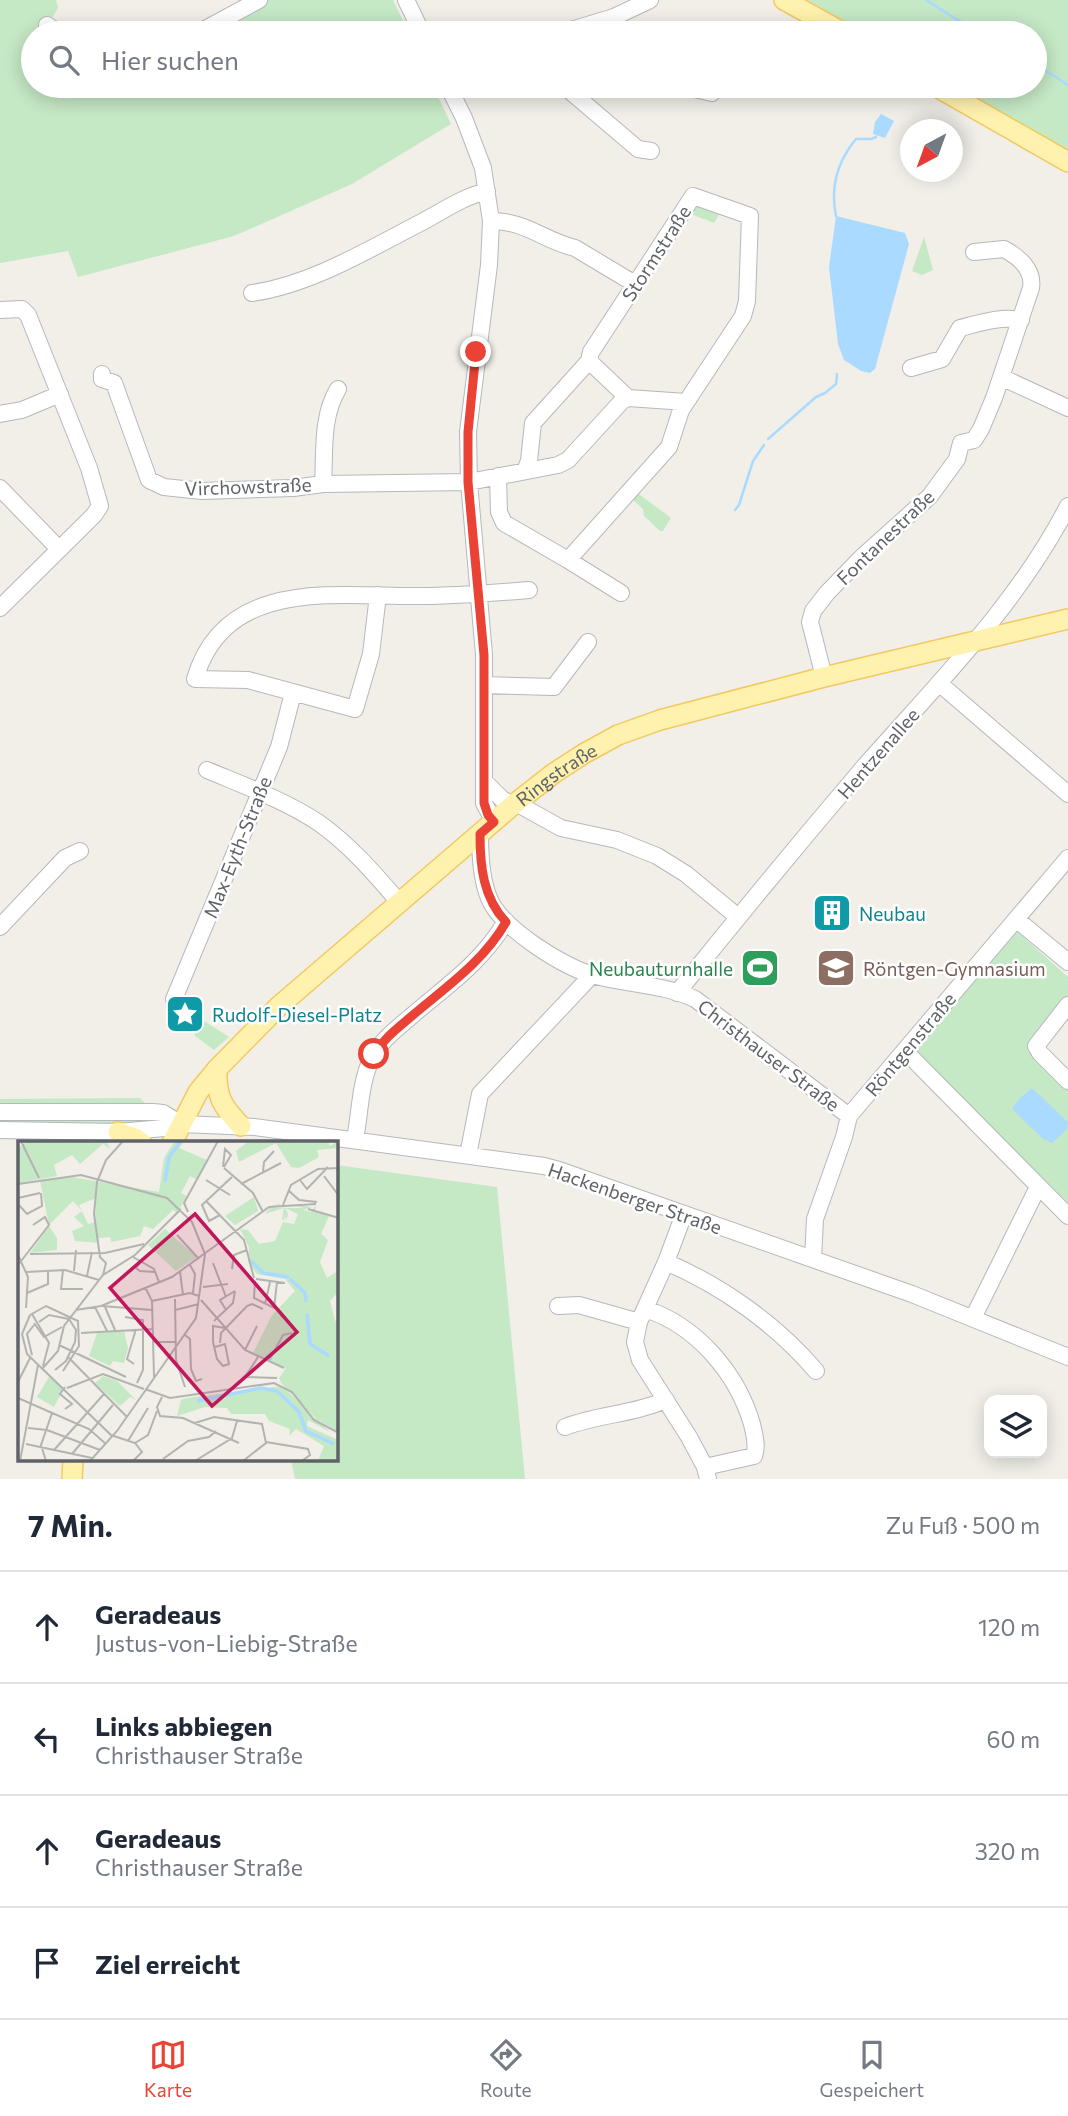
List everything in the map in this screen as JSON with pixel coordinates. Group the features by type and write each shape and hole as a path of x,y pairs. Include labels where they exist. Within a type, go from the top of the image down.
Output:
{"main road":[{"path":"784,0 822,21"},
{"path":"956,98 1068,162"},
{"name":"Ringstraße","path":"173,1141 196,1097 217,1069 279,1006 514,804 571,761 618,735 660,720 824,677 1068,619"},
{"path":"217,1069 216,1088 221,1104 249,1132"},
{"path":"118,1132 139,1141"}],"street":[{"path":"220,21 259,0"},
{"path":"406,0 416,21"},
{"path":"613,21 650,0"},
{"name":"Christhauser Straße","path":"453,98 475,146 487,191 491,221 489,265 468,432 468,482 484,685 484,803 488,815 480,853 486,892 493,907 506,922 558,958 592,975 695,999 849,1115"},
{"path":"578,98 638,149 651,151"},
{"path":"252,293 275,290 360,255 465,199 487,191"},
{"name":"Stormstraße","path":"525,471 529,461 533,423 589,361 591,352 693,196 750,216 748,280 744,313 686,402"},
{"path":"491,221 510,221 575,248 635,284"},
{"name":"Fontanestraße","path":"824,677 810,622 813,611 861,558 937,487 957,458 961,443 974,440 981,429 1001,377 1032,283 1029,270 1004,249 974,252"},
{"path":"0,310 22,309 28,315 89,468 100,506 0,608"},
{"path":"911,368 942,359 960,328 990,320 1021,320"},
{"path":"589,361 628,398"},
{"name":"Virchowstraße","path":"102,374 102,379 114,383 147,475 155,484 164,487 202,491 293,488 323,484 468,482"},
{"path":"1001,377 1068,408"},
{"path":"323,484 329,404 338,389"},
{"path":"0,414 22,410 60,394"},
{"path":"468,482 566,462 622,401 628,398 686,402 669,447 568,561"},
{"path":"498,476 499,512 504,523 621,593"},
{"path":"0,488 59,550"},
{"name":"Hentzenallee","path":"677,993 738,917 973,643 1062,527 1068,506"},
{"path":"378,595 372,654 355,709 248,680 195,679 207,648 217,636 241,615 284,598 307,596 378,595 478,594 528,590"},
{"path":"484,685 554,687 588,642"},
{"path":"940,684 1068,794"},
{"name":"Max-Eyth-Straße","path":"180,1015 174,999 279,747 293,693"},
{"path":"207,771 260,792 302,813 334,835 359,857 399,902"},
{"path":"484,781 502,799 561,828 617,840 657,856 686,873 738,917"},
{"path":"0,927 65,858 80,850"},
{"name":"Röntgenstraße","path":"813,1259 815,1219 849,1115 1068,858"},
{"path":"1016,919 1068,962"},
{"path":"355,1139 366,1072 378,1048 394,1030 468,969 490,946 506,922"},
{"path":"468,1155 480,1094 592,975"},
{"path":"1068,1005 1036,1045 1040,1053 1068,1081"},
{"path":"905,1051 1067,1214"},
{"name":"Hackenberger Straße","path":"0,1112 153,1112 163,1113 181,1124"},
{"name":"Hackenberger Straße","path":"0,1130 118,1132 181,1124 249,1132 355,1139 559,1170 813,1259 973,1318 1068,1357"},
{"path":"973,1318 1038,1187"},
{"path":"558,1306 579,1305 642,1315 657,1313 681,1326 707,1348 734,1382 747,1408 756,1447 754,1456 707,1473 637,1354 635,1342 642,1315 684,1214"},
{"path":"666,1262 696,1276 744,1306 798,1351 816,1371"},
{"path":"565,1427 584,1420 621,1415 666,1400"}],"green space":[{"path":"0,0 56,0 58,8 50,21 21,21 21,98 439,98 451,124 352,184 234,236 78,277 68,251 0,263"},
{"path":"238,0 393,0 403,21 227,21 242,12"},
{"path":"795,0 1068,0 1068,156 966,98 1047,98 1047,21 833,21"},
{"path":"697,203 720,213 714,223 691,214"},
{"path":"924,237 933,270 922,275 912,271"},
{"path":"636,492 671,518 663,531 644,516 643,509 631,498"},
{"path":"1013,928 1068,977 1068,999 1033,1037 1068,1086 1068,1205 911,1051"},
{"path":"204,1021 229,1037 214,1050 194,1035"},
{"path":"140,1098 146,1104 0,1106 0,1099"},
{"path":"0,1116 149,1116 149,1124 0,1123"},
{"path":"338,1165 497,1187 525,1479 295,1479 291,1462 338,1462"}],"water":[{"path":"881,114 894,121 885,138 873,134 875,122"},
{"path":"836,216 905,233 909,244 875,369 870,373 861,371 844,360 838,344 829,267"},
{"path":"1032,1088 1068,1122 1067,1129 1052,1143 1043,1139 1012,1109"}],"waterway":[{"path":"926,0 961,21"},
{"path":"1047,72 1068,85"},
{"path":"836,216 835,185 844,157 856,139 876,137"},
{"path":"768,439 816,397 836,384 837,374"},
{"path":"735,510 753,461 764,445"}],"place":[{"name":"Neubau","path":"832,913"},
{"name":"Neubauturnhalle","path":"760,968"},
{"name":"Röntgen-Gymnasium","path":"836,968"},
{"name":"Rudolf-Diesel-Platz","path":"185,1014"}],"route":[{"path":"374,1054 394,1030 468,969 490,946 506,922 489,900 480,853 480,834 494,822 484,803 484,655 468,482 468,432 476,352"}]}
